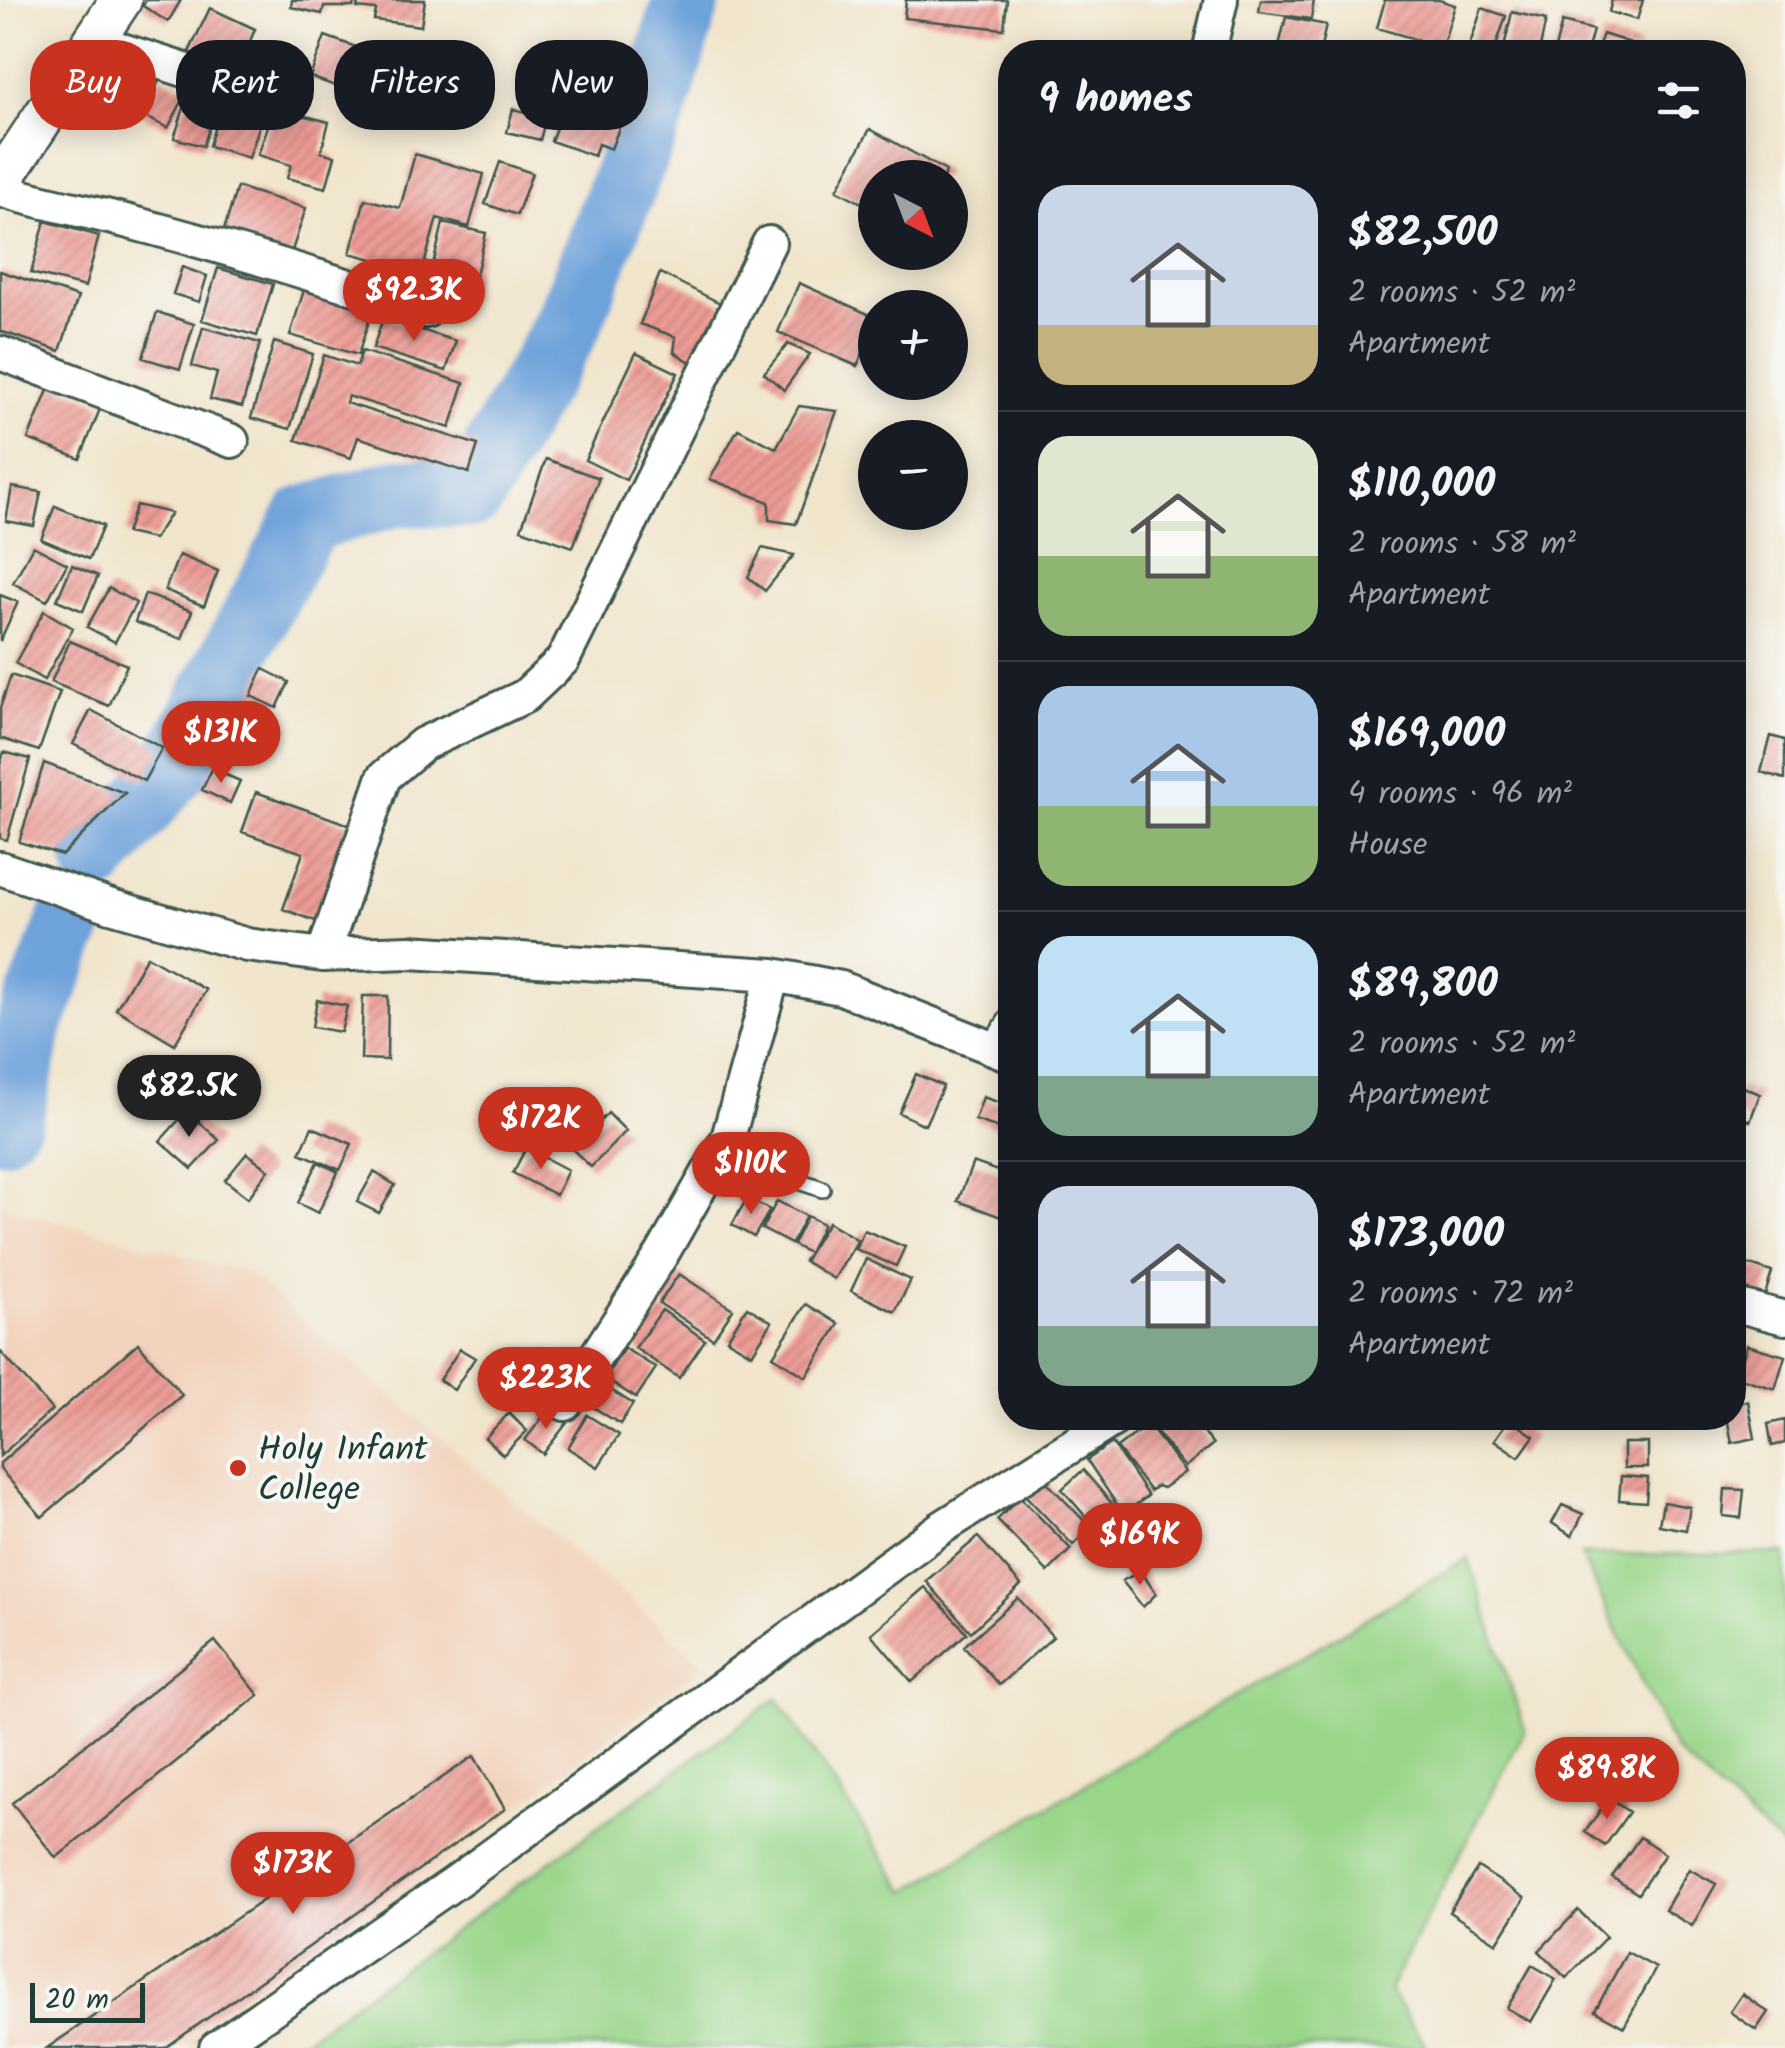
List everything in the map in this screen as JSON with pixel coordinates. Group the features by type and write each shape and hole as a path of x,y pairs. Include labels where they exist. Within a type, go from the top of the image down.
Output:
{"street":[{"path":"95,40 121,0"},
{"path":"1212,40 1221,0"},
{"path":"0,182 35,130"},
{"path":"0,190 319,275 426,312"},
{"path":"323,955 384,777 423,744 525,696 564,660 769,243"},
{"path":"0,353 232,441"},
{"path":"0,868 112,906 247,944 323,955 410,952 773,975 841,988 998,1049"},
{"path":"565,1404 662,1254 728,1138 773,975"},
{"path":"1746,1308 1785,1318"},
{"path":"216,2048 454,1883 942,1528 1097,1430"}],"lane":[{"path":"728,1138 780,1175 822,1189"}],"shaded area":[{"name":"Holy Infant College","path":"0,1206 248,1273 704,1664 205,2048 0,2048"}],"green space":[{"path":"1785,1553 1785,1849 1675,1751 1581,1555"},
{"path":"1468,1558 1525,1730 1389,1990 1427,2048 292,2048 777,1698 906,1891"}],"building":[{"path":"146,0 181,0 168,22 143,6"},
{"path":"292,0 355,0 353,7 324,7 322,14 291,7"},
{"path":"359,0 425,0 421,26 374,20 376,10 357,8"},
{"path":"906,0 1007,0 1004,29 904,18"},
{"path":"1261,0 1314,0 1311,19 1259,12"},
{"path":"1385,0 1439,0 1455,5 1444,40 1418,40 1377,28"},
{"path":"1612,0 1643,0 1637,20 1609,12"},
{"path":"210,8 255,29 250,40 195,40"},
{"path":"1482,8 1506,16 1498,40 1471,40"},
{"path":"1512,12 1546,20 1542,40 1506,40"},
{"path":"1286,17 1326,25 1323,40 1280,40"},
{"path":"1562,22 1593,30 1590,40 1557,40"},
{"path":"325,36 336,40 334,86 314,78 314,66"},
{"path":"161,77 176,84 176,113 168,128 156,122 156,87"},
{"path":"513,109 515,130 543,130 540,140 507,132"},
{"path":"314,118 329,122 321,152 335,156 326,188 287,178 291,165 258,155 267,130 314,130"},
{"path":"870,129 926,160 858,160 858,201 837,190"},
{"path":"177,130 209,130 203,146 174,138"},
{"path":"214,130 258,130 249,158 209,146"},
{"path":"555,130 618,130 611,149 598,144 594,156 551,141"},
{"path":"415,154 484,174 469,227 437,218 422,272 350,253 365,199 400,208"},
{"path":"500,162 532,173 517,215 485,204"},
{"path":"237,187 306,208 290,257 222,237"},
{"path":"45,221 99,236 85,287 31,273"},
{"path":"443,223 486,233 470,300 427,290"},
{"path":"182,267 207,276 199,302 173,294"},
{"path":"218,268 273,284 257,336 202,320"},
{"path":"0,271 78,297 60,351 0,331"},
{"path":"660,273 728,307 704,370 674,352 676,337 640,324"},
{"path":"799,283 858,309 858,364 857,366 778,332"},
{"path":"304,290 372,311 358,355 290,335"},
{"path":"157,312 194,324 180,369 143,358"},
{"path":"383,318 456,341 446,371 373,348"},
{"path":"203,327 260,343 242,407 210,399 217,373 192,366"},
{"path":"274,342 313,354 290,429 251,418"},
{"path":"788,344 810,354 784,390 764,373"},
{"path":"362,351 464,383 450,428 348,396 346,403 478,445 469,473 358,437 351,458 296,440 324,355 357,366"},
{"path":"636,353 678,373 626,480 585,460"},
{"path":"51,383 102,404 80,459 28,439"},
{"path":"799,406 837,411 796,524 769,520 769,502 710,479 738,429 776,448"},
{"path":"546,459 599,478 573,547 521,529"},
{"path":"12,487 41,492 34,526 6,521"},
{"path":"136,505 171,513 154,539 126,533"},
{"path":"55,506 103,526 89,559 41,539"},
{"path":"33,546 67,564 47,601 13,583"},
{"path":"762,548 794,555 765,591 748,577"},
{"path":"179,555 218,571 204,606 165,590"},
{"path":"72,565 98,576 83,611 57,600"},
{"path":"109,588 136,603 115,642 87,627"},
{"path":"145,594 192,611 182,639 135,622"},
{"path":"0,595 18,602 0,641"},
{"path":"44,611 73,628 44,680 15,663"},
{"path":"70,641 127,665 109,706 51,682"},
{"path":"263,669 289,682 277,708 251,696"},
{"path":"11,675 60,692 39,751 0,738 0,708"},
{"path":"91,710 162,748 144,781 73,744"},
{"path":"1771,736 1785,740 1785,779 1761,772"},
{"path":"4,752 30,759 7,840 0,838 0,765"},
{"path":"44,763 125,793 62,855 19,842"},
{"path":"212,769 240,781 230,803 202,790"},
{"path":"256,792 353,826 318,922 283,909 303,853 242,832"},
{"path":"147,956 206,990 175,1044 116,1009"},
{"path":"363,996 388,996 387,1060 361,1059"},
{"path":"317,1000 347,1006 341,1032 312,1027"},
{"path":"916,1074 943,1086 925,1125 899,1113"},
{"path":"1746,1088 1760,1094 1750,1121 1746,1119"},
{"path":"983,1097 998,1102 998,1128 975,1120"},
{"path":"187,1111 219,1140 192,1169 160,1141"},
{"path":"608,1113 626,1131 591,1167 573,1150"},
{"path":"312,1127 352,1144 340,1170 300,1153"},
{"path":"526,1148 568,1170 556,1195 513,1173"},
{"path":"247,1153 269,1170 248,1198 225,1180"},
{"path":"318,1162 338,1172 318,1213 298,1203"},
{"path":"973,1162 998,1171 998,1216 958,1201"},
{"path":"374,1172 395,1185 379,1213 357,1202"},
{"path":"747,1198 770,1210 754,1237 732,1225"},
{"path":"777,1201 806,1216 791,1244 762,1229"},
{"path":"807,1216 823,1224 809,1253 793,1245"},
{"path":"828,1222 858,1240 834,1279 804,1261"},
{"path":"864,1230 905,1247 896,1266 855,1249"},
{"path":"866,1259 911,1280 895,1312 851,1291"},
{"path":"1746,1264 1772,1272 1764,1298 1746,1292"},
{"path":"679,1274 733,1309 713,1339 659,1303"},
{"path":"806,1304 839,1324 806,1377 773,1356"},
{"path":"747,1307 772,1322 752,1354 727,1339"},
{"path":"662,1310 705,1340 679,1378 635,1348"},
{"path":"138,1343 182,1395 42,1517 0,1469 0,1463"},
{"path":"1747,1345 1785,1356 1775,1389 1746,1380"},
{"path":"624,1348 656,1368 636,1398 605,1378"},
{"path":"460,1349 475,1358 454,1390 439,1380"},
{"path":"0,1351 52,1410 0,1456"},
{"path":"603,1385 633,1404 620,1424 590,1405"},
{"path":"1746,1401 1755,1438 1732,1443 1729,1430 1746,1430"},
{"path":"549,1409 567,1423 543,1454 525,1440"},
{"path":"509,1413 527,1431 503,1455 485,1438"},
{"path":"587,1415 619,1435 598,1467 568,1448"},
{"path":"1785,1420 1785,1443 1772,1446 1768,1424"},
{"path":"1140,1430 1153,1430 1185,1472 1163,1488 1157,1486 1150,1491 1117,1448"},
{"path":"1155,1430 1202,1430 1213,1444 1185,1467"},
{"path":"1501,1430 1525,1430 1534,1436 1519,1457 1494,1440"},
{"path":"1112,1443 1148,1496 1123,1514 1087,1460"},
{"path":"1624,1443 1648,1443 1648,1468 1624,1468"},
{"path":"1083,1470 1115,1507 1093,1525 1062,1489"},
{"path":"1041,1476 1091,1528 1073,1545 1023,1493"},
{"path":"1621,1476 1648,1478 1646,1502 1619,1500"},
{"path":"1725,1489 1744,1490 1741,1518 1723,1516"},
{"path":"1007,1492 1016,1501 1020,1497 1071,1549 1048,1572 997,1520 1010,1507 1001,1498"},
{"path":"1663,1502 1690,1507 1686,1530 1659,1525"},
{"path":"1562,1505 1583,1514 1572,1536 1552,1523"},
{"path":"978,1537 1021,1585 971,1632 926,1581"},
{"path":"1141,1571 1156,1594 1143,1607 1122,1581"},
{"path":"925,1587 967,1633 912,1682 871,1634"},
{"path":"1018,1598 1053,1637 999,1685 964,1646"},
{"path":"215,1641 259,1695 56,1858 12,1803"},
{"path":"474,1756 505,1809 165,2048 47,2048"},
{"path":"1609,1798 1629,1812 1605,1846 1585,1832"},
{"path":"1640,1837 1665,1854 1638,1894 1612,1877"},
{"path":"1478,1867 1525,1898 1497,1943 1449,1912"},
{"path":"1689,1869 1716,1884 1692,1926 1665,1910"},
{"path":"1578,1910 1606,1937 1566,1978 1539,1951"},
{"path":"1627,1952 1656,1968 1624,2027 1595,2011"},
{"path":"1532,1965 1556,1979 1531,2022 1507,2008"},
{"path":"1742,1994 1768,2012 1756,2030 1730,2012"}],"waterway":[{"path":"96,859 173,770 307,519 399,492 472,494 568,324 656,102 687,0"},
{"path":"0,1128 9,1117 31,1021 73,917"}],"place":[{"name":"Holy Infant College","path":"238,1468"}]}
